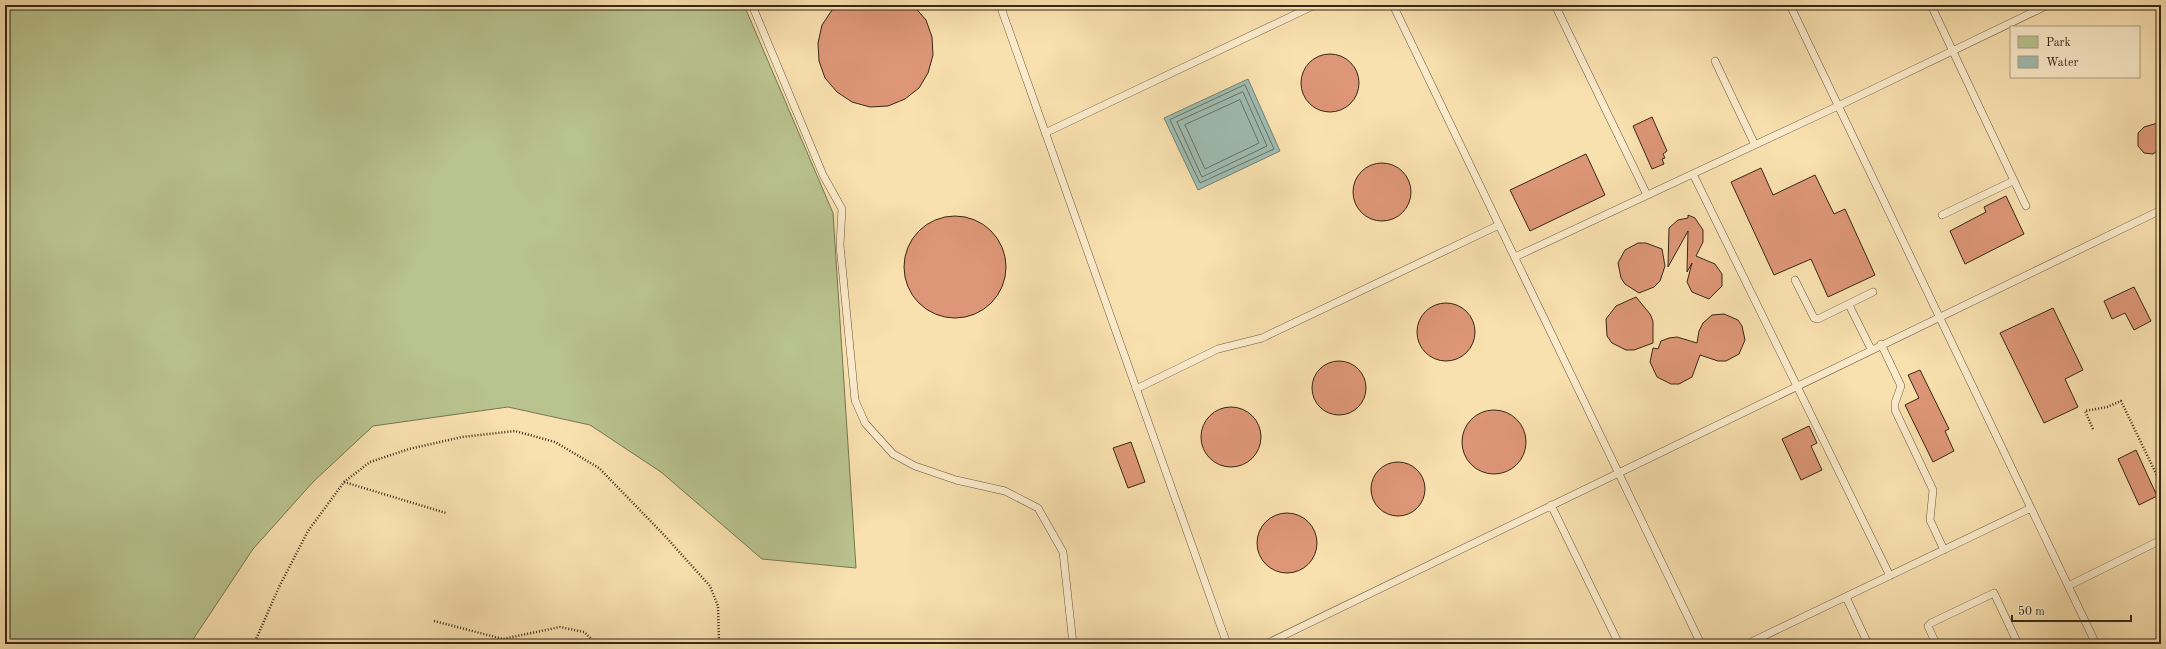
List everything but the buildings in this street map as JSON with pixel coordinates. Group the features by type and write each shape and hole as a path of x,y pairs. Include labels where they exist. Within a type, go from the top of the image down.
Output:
{"lane":[{"path":"752,5 823,175 842,209 840,244 855,400 865,424 893,454 915,466 956,480 1005,491 1038,508 1063,552 1073,644"},
{"path":"1000,5 1227,644"},
{"path":"1045,133 1315,5"},
{"path":"1393,5 1619,472 1700,644"},
{"path":"1555,5 1647,196"},
{"path":"1790,5 2096,644"},
{"path":"1931,5 2026,206"},
{"path":"1515,257 1838,106 2048,5"},
{"path":"1715,61 1755,145"},
{"path":"1693,174 1798,385 1890,576"},
{"path":"1942,215 2013,181"},
{"path":"1266,644 1939,316 2161,210"},
{"path":"1136,389 1218,349 1262,338 1499,224"},
{"path":"1795,280 1814,318 1818,319 1873,292"},
{"path":"1849,305 1871,349"},
{"path":"1882,344 1901,386 1894,410 1933,490 1930,520 1944,550"},
{"path":"1551,505 1619,644"},
{"path":"1747,644 2031,508"},
{"path":"2068,586 2161,540"},
{"path":"1936,644 1928,626 1931,623 1994,593 2018,644"},
{"path":"1846,597 1868,644"}],"path":[{"path":"2093,429 2086,411 2107,407 2121,401 2161,484"},
{"path":"254,644 279,587 308,531 344,482 370,462 409,449 462,437 516,431 554,442 599,468 684,556 710,586 718,606 719,644"},
{"path":"344,482 446,513"},
{"path":"434,621 503,639 560,627 584,632 597,644"}],"green space":[{"path":"5,5 744,5 833,213 856,568 762,559 661,472 590,425 508,407 373,426 313,482 253,549 190,644 9,644 5,641"}],"water":[{"path":"1248,79 1280,151 1198,190 1164,118"}]}
